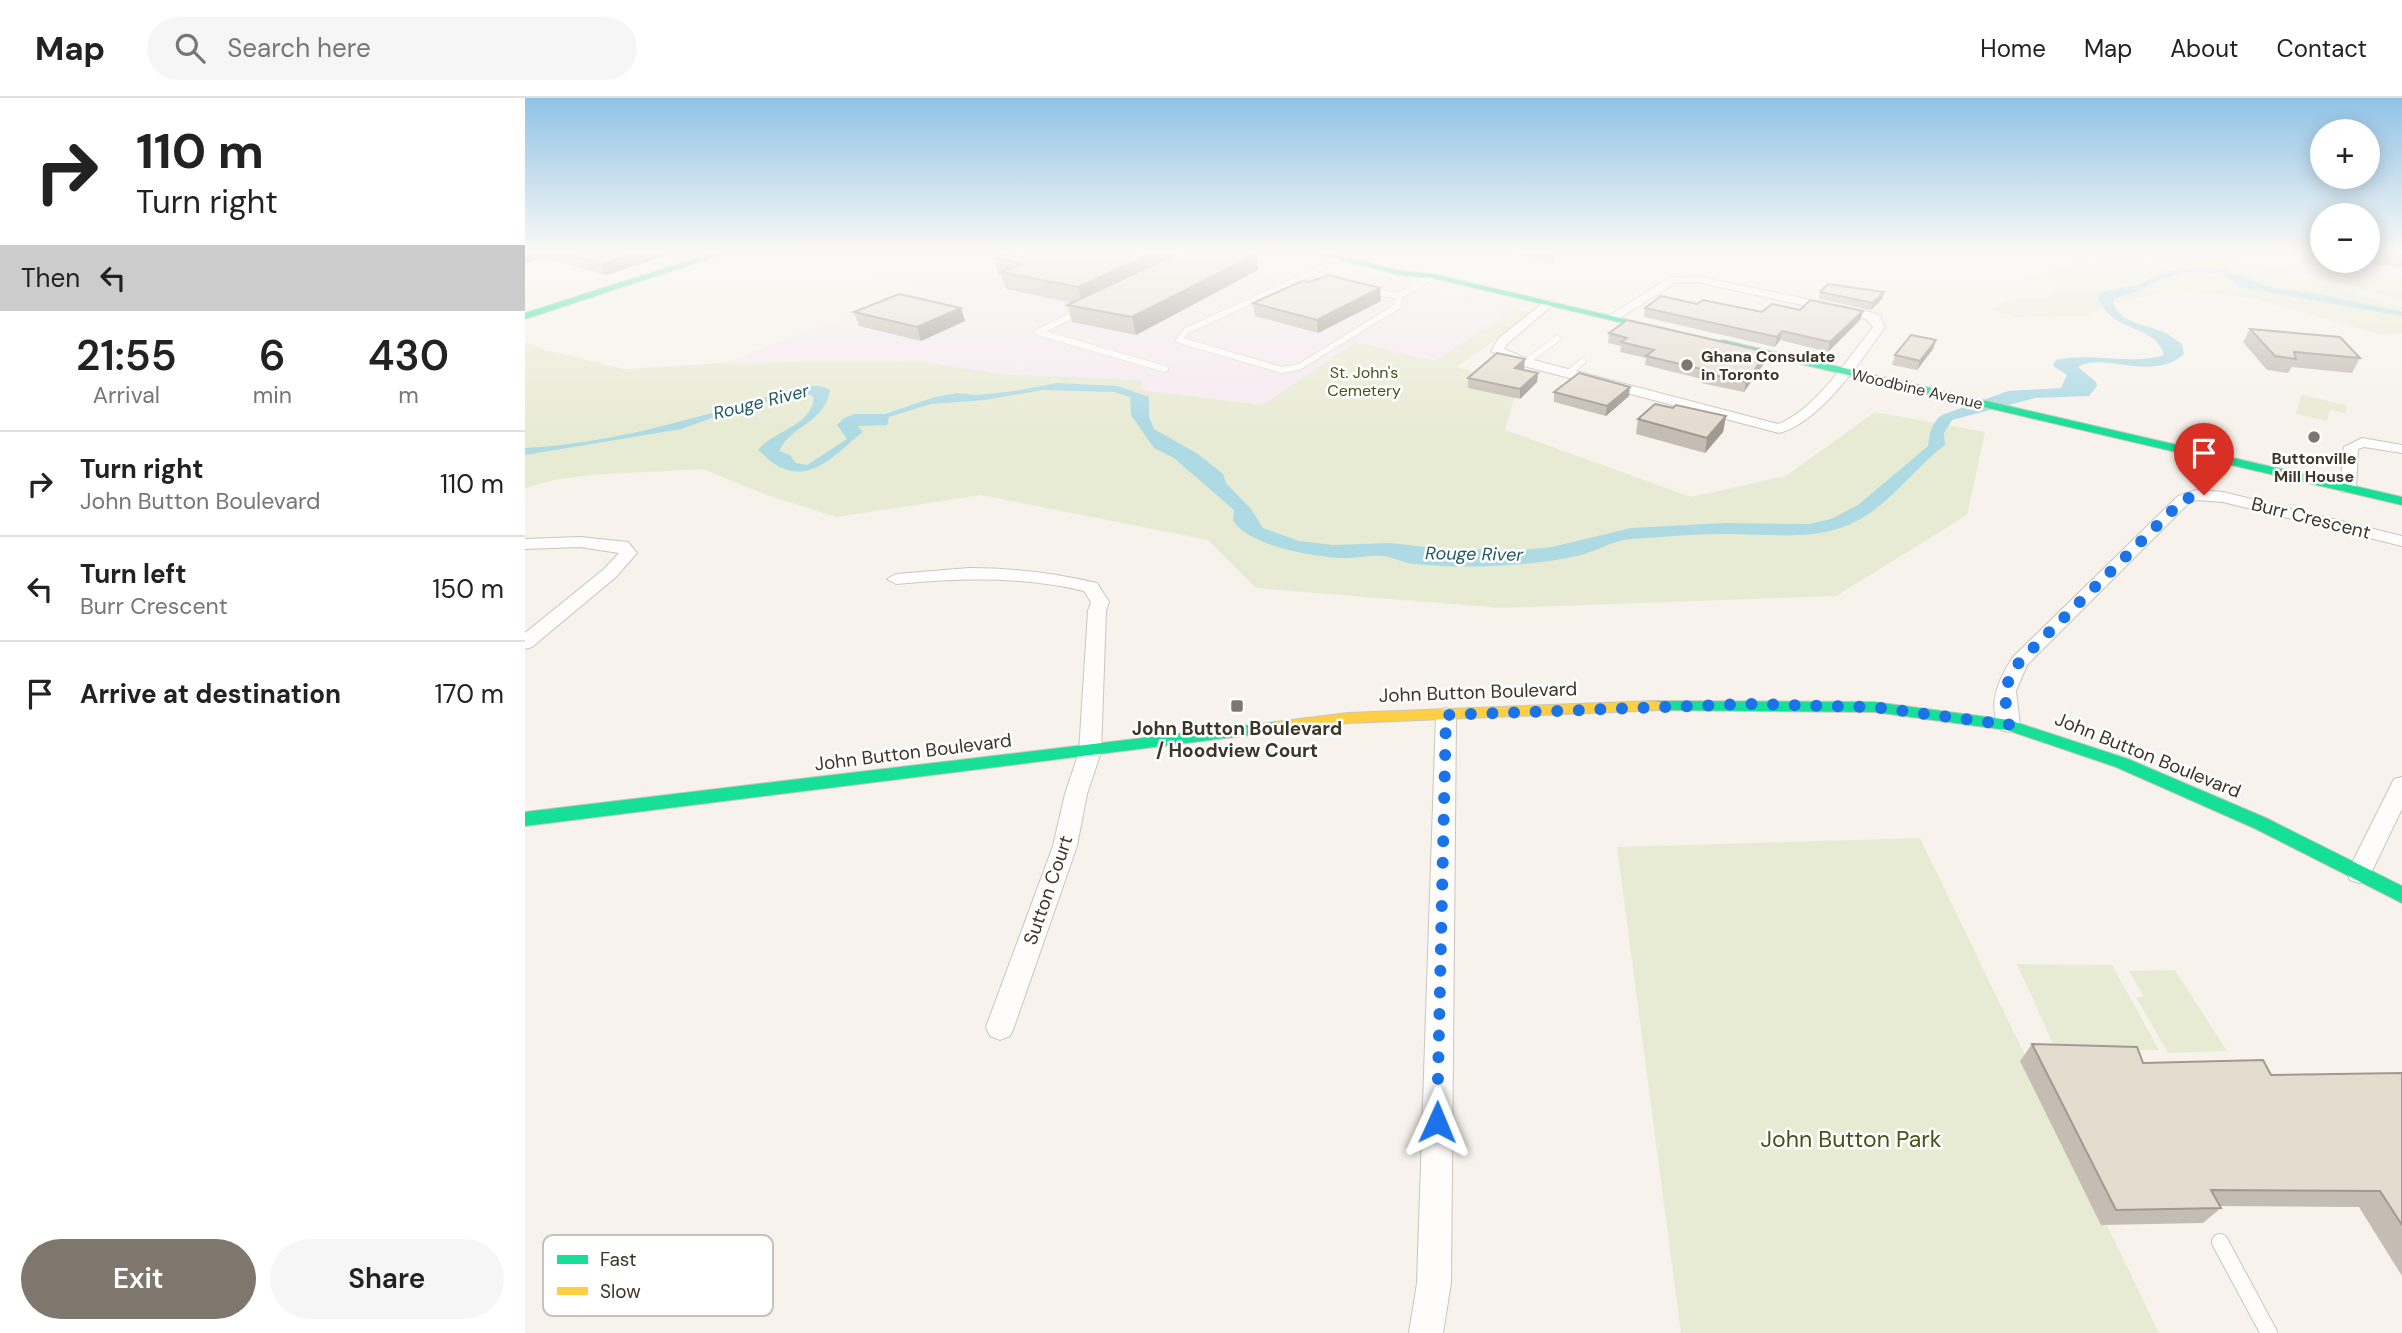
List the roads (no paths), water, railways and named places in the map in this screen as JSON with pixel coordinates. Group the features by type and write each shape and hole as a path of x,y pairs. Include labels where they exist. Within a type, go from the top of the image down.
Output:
{"main road":[{"path":"525,316 545,310"},
{"path":"1579,310 1687,335"},
{"name":"Woodbine Avenue","path":"1713,341 2402,501"},
{"name":"John Button Boulevard","path":"525,819 1090,752 1348,718 1747,704 1874,707 2009,725 2122,764 2260,823 2402,895"}],"street":[{"path":"1541,310 1499,346 1497,351 1526,362 1779,429 1788,428 1797,421 1844,372 1879,327 1876,319 1834,310"},
{"path":"1613,317 1627,310"},
{"path":"2348,489 2351,447 2362,442 2402,449"},
{"name":"Burr Crescent","path":"2009,725 2005,699 2007,680 2020,661 2184,499 2204,495 2245,501 2402,541"},
{"path":"525,544 607,543 622,546 628,553 610,573 525,643"},
{"name":"Sutton Court","path":"896,579 990,572 1091,587 1101,602 1097,611 1090,752 1076,794 1065,846 1000,1027"},
{"path":"1426,1333 1434,1283 1446,715"},
{"path":"2359,873 2402,785"}],"lane":[{"path":"1085,310 1038,332 1165,369"},
{"path":"1232,310 1186,331 1179,340 1282,370 1299,367 1392,310"},
{"path":"1526,362 1558,338"},
{"path":"1569,373 1583,361"},
{"path":"2220,1242 2269,1333"}],"water":[{"name":"Rouge River","path":"2105,310 2117,310 2133,322 2171,336 2182,344 2184,354 2157,366 2089,363 2078,367 2096,382 2097,386 2089,396 2035,398 1952,420 1944,433 1945,445 1872,512 1843,527 1814,534 1711,534 1632,539 1577,556 1537,563 1475,567 1434,566 1383,556 1341,558 1314,555 1268,544 1242,530 1233,521 1234,510 1174,458 1154,448 1131,415 1130,397 1114,392 1043,390 985,400 931,404 889,417 887,425 859,426 863,432 836,455 815,468 804,471 780,467 758,450 806,415 814,397 804,392 726,413 681,429 525,455 525,448 585,442 645,430 797,388 822,387 830,390 822,410 791,435 779,451 790,455 796,463 807,465 847,439 837,425 844,418 855,414 885,414 935,397 957,393 976,395 1057,383 1118,386 1149,397 1149,417 1154,429 1198,454 1223,474 1226,483 1251,509 1263,528 1299,541 1333,545 1390,543 1443,549 1520,550 1552,547 1631,528 1725,523 1809,524 1831,519 1858,505 1928,446 1933,425 1942,415 2008,391 2061,388 2067,375 2053,366 2056,360 2162,356 2164,353 2158,343"},
{"path":"2366,310 2391,310 2402,312 2402,316"}],"place":[{"name":"Ghana Consulate in Toronto","path":"1687,365"},
{"name":"Buttonville Mill House","path":"2314,437"},
{"name":"John Button Boulevard / Hoodview Court","path":"1237,706"}],"park label":[{"name":"St. John's Cemetery","path":"1364,381"},
{"name":"John Button Park","path":"1851,1139"}]}
